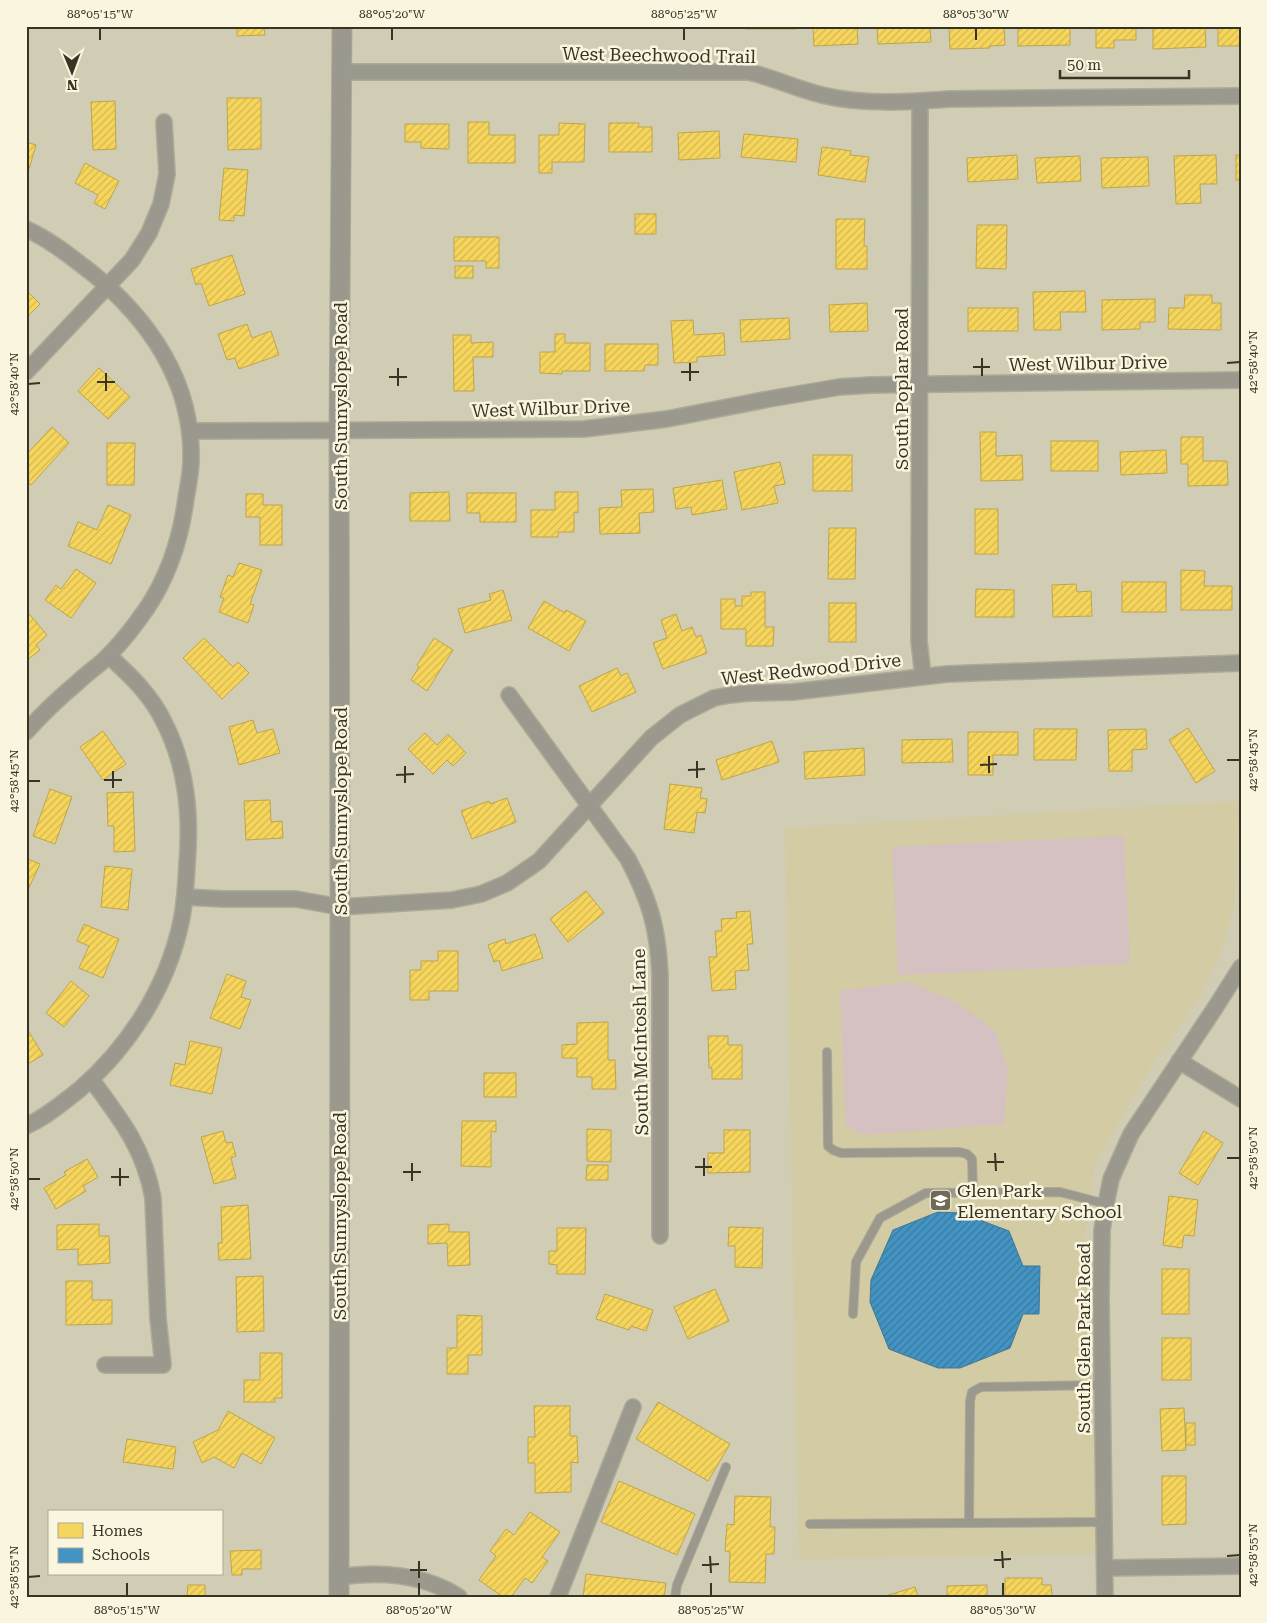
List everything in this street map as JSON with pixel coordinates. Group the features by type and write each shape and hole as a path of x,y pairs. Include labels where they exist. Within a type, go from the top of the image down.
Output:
{"street":[{"name":"South Sunnyslope Road","path":"339,1597 339,430 342,26"},
{"name":"West Beechwood Trail","path":"342,72 749,72 769,76 811,92 851,100 920,101 1241,96"},
{"name":"South Poplar Road","path":"920,101 918,147 920,384 919,641 923,676"},
{"path":"26,372 132,260 149,233 161,204 167,174 164,122"},
{"path":"26,229 63,250 108,286 132,309 146,326 174,374 185,405 190,431 191,461 185,508 176,549 166,573 148,606 131,631 109,656 77,682 26,732"},
{"name":"West Wilbur Drive","path":"190,431 584,429 667,419 839,388 871,385 1241,380"},
{"path":"26,1126 55,1110 92,1079 106,1065 137,1026 159,986 174,948 181,921 185,897 189,838 188,801 182,769 168,729 150,698 136,681 109,656"},
{"name":"West Redwood Drive","path":"185,897 296,899 340,907 452,900 481,894 499,887 540,861 651,738 668,722 714,698 748,692 793,692 947,674 1241,663"},
{"name":"South McIntosh Lane","path":"509,695 628,859 643,888 654,921 659,946 660,975 660,1236"},
{"name":"South Glen Park Road","path":"1105,1597 1101,1385 1102,1230 1111,1179 1131,1134 1241,966"},
{"path":"1179,1061 1241,1099"},
{"path":"92,1079 127,1127 139,1150 154,1198 158,1318 163,1365 105,1365"},
{"path":"558,1597 633,1407"},
{"path":"1104,1568 1241,1566"},
{"path":"338,1577 356,1574 418,1578 444,1587 459,1597"}],"lane":[{"path":"827,1052 828,1146 841,1153 959,1152 967,1154 972,1159 973,1193"},
{"path":"853,1314 856,1262 880,1218 926,1193 1060,1192 1106,1204"},
{"path":"968,1523 970,1401 972,1392 981,1387 1101,1385"},
{"path":"675,1597 676,1584 726,1466"},
{"path":"810,1524 1103,1522"}],"shaded area":[{"name":"Glen Park Elementary School","path":"1239,801 1235,902 1223,947 1199,998 1152,1065 1095,1164 1085,1237 1098,1554 799,1559 785,828"},
{"path":"1124,836 1130,964 898,975 892,847"},
{"path":"909,982 958,1003 995,1031 1008,1070 1004,1124 863,1135 846,1125 840,991"}],"building: Homes":[{"path":"237,26 276,27 264,28 265,35 237,36"},
{"path":"634,26 655,26 655,28 634,28"},
{"path":"696,26 723,26 723,28 696,28"},
{"path":"746,26 795,26 795,29 746,29"},
{"path":"813,26 857,26 858,44 814,46"},
{"path":"877,26 930,26 931,42 878,44"},
{"path":"1004,26 1005,45 990,46 990,48 950,49 949,27"},
{"path":"1018,26 1070,26 1070,45 1018,46"},
{"path":"1096,26 1136,26 1136,40 1114,40 1114,48 1096,48"},
{"path":"1153,26 1205,26 1206,47 1153,49"},
{"path":"1218,26 1241,26 1241,46 1218,46"},
{"path":"227,98 261,98 261,149 228,150"},
{"path":"115,101 116,149 93,150 91,102"},
{"path":"468,122 489,122 489,135 515,135 515,163 468,163"},
{"path":"559,123 585,124 584,162 552,162 552,173 539,173 539,135 559,135"},
{"path":"609,123 639,123 638,127 652,127 652,152 609,152"},
{"path":"405,124 449,124 449,149 421,148 421,142 405,142"},
{"path":"719,131 720,158 679,160 678,133"},
{"path":"744,134 798,139 796,162 741,157"},
{"path":"26,142 36,145 29,169 26,168"},
{"path":"822,147 851,151 850,155 869,157 865,182 818,175"},
{"path":"1017,155 1018,179 968,182 967,158"},
{"path":"1216,155 1217,184 1200,184 1201,203 1176,204 1174,156"},
{"path":"1236,155 1241,155 1241,180 1236,180"},
{"path":"1080,156 1081,181 1037,183 1035,158"},
{"path":"1148,157 1149,186 1102,188 1101,158"},
{"path":"85,163 119,181 105,209 94,203 98,195 75,183"},
{"path":"224,168 248,170 244,216 234,215 234,221 219,220"},
{"path":"635,214 656,214 656,234 635,234"},
{"path":"836,219 865,219 864,246 867,246 867,269 836,269"},
{"path":"977,225 1007,225 1006,269 976,268"},
{"path":"454,237 499,237 499,268 486,268 486,261 454,261"},
{"path":"232,255 245,294 209,306 201,283 196,285 191,269"},
{"path":"455,266 473,266 473,278 455,278"},
{"path":"26,291 40,304 26,318"},
{"path":"1085,291 1086,312 1060,312 1061,330 1034,330 1033,292"},
{"path":"1185,295 1212,295 1212,303 1221,303 1221,330 1168,329 1169,308 1184,308"},
{"path":"1155,299 1155,322 1140,322 1140,329 1102,330 1102,300"},
{"path":"867,303 868,331 830,332 829,305"},
{"path":"968,308 1018,308 1018,331 968,331"},
{"path":"789,318 790,339 741,342 740,320"},
{"path":"693,320 694,335 724,333 725,355 697,357 697,362 674,363 671,321"},
{"path":"247,324 252,338 271,331 279,355 239,369 235,358 227,360 218,334"},
{"path":"555,334 565,334 565,343 590,343 590,371 562,371 562,374 540,373 540,352 555,352"},
{"path":"453,335 471,335 471,343 493,342 493,357 473,357 474,391 454,391"},
{"path":"605,344 658,344 658,365 645,365 644,371 605,371"},
{"path":"99,368 130,397 108,419 78,391"},
{"path":"52,427 69,443 31,485 26,481 26,455"},
{"path":"980,432 996,432 996,456 1022,455 1023,480 981,481"},
{"path":"1181,437 1203,437 1203,461 1227,461 1228,485 1188,486 1188,464 1181,464"},
{"path":"1051,441 1098,441 1098,471 1051,471"},
{"path":"107,443 135,443 134,485 107,485"},
{"path":"1166,450 1167,473 1121,475 1120,452"},
{"path":"813,455 852,455 852,491 813,491"},
{"path":"780,462 785,484 774,486 778,503 742,510 734,472"},
{"path":"722,480 727,509 692,515 691,507 676,509 673,488"},
{"path":"653,489 654,512 639,513 640,533 600,534 599,508 622,507 621,490"},
{"path":"449,492 450,521 410,521 410,493"},
{"path":"555,492 578,492 578,513 574,512 574,532 558,532 558,537 531,537 531,510 555,510"},
{"path":"467,493 516,493 516,522 480,522 480,513 467,513"},
{"path":"246,494 263,494 263,505 282,505 282,545 260,545 260,517 246,517"},
{"path":"108,505 131,515 111,564 68,546 78,522 97,530"},
{"path":"975,509 998,509 998,554 975,554"},
{"path":"829,528 856,528 855,579 828,579"},
{"path":"239,563 262,570 250,604 254,605 248,623 219,612 224,598 220,597 228,575 233,577"},
{"path":"76,569 96,583 71,618 45,600 56,585 61,589"},
{"path":"1181,570 1205,571 1204,586 1232,586 1232,610 1181,610"},
{"path":"1122,582 1166,582 1166,612 1122,612"},
{"path":"1076,584 1077,592 1091,591 1092,616 1053,617 1052,585"},
{"path":"976,589 1014,590 1014,617 975,617"},
{"path":"503,590 512,620 465,633 458,609 491,600 489,594"},
{"path":"751,592 765,592 765,627 774,627 773,646 746,646 746,629 721,629 721,599 735,599 735,606 742,606 742,596 751,596"},
{"path":"544,601 565,613 566,610 586,621 569,651 528,628"},
{"path":"829,603 856,603 856,642 829,642"},
{"path":"26,610 47,635 36,645 40,650 26,661"},
{"path":"676,614 682,631 692,627 696,637 701,635 707,653 663,669 653,643 667,638 661,620"},
{"path":"204,638 233,667 238,662 249,673 222,699 183,658"},
{"path":"434,638 453,650 427,691 411,680 419,667 417,665"},
{"path":"617,668 621,676 627,673 636,692 592,712 579,686"},
{"path":"253,720 257,733 273,729 280,753 239,765 229,727"},
{"path":"1188,728 1215,771 1196,783 1169,740"},
{"path":"1034,729 1077,729 1076,760 1034,760"},
{"path":"1146,729 1147,749 1132,750 1132,771 1109,771 1108,730"},
{"path":"103,731 126,764 103,780 80,747"},
{"path":"968,732 1018,732 1018,755 993,755 993,775 968,775"},
{"path":"425,733 437,745 448,734 466,753 453,766 447,760 433,774 408,749"},
{"path":"952,739 953,762 902,763 902,740"},
{"path":"772,741 779,762 722,780 716,760"},
{"path":"864,748 865,775 805,779 804,752"},
{"path":"670,784 702,788 700,798 707,799 705,813 697,812 694,833 664,829"},
{"path":"50,789 72,797 55,844 33,836"},
{"path":"133,792 135,851 114,852 114,826 108,826 107,793"},
{"path":"507,798 516,822 472,839 461,811 489,801 490,804"},
{"path":"270,800 271,822 282,821 283,838 246,840 244,801"},
{"path":"26,858 40,864 26,894"},
{"path":"105,866 132,869 128,910 101,907"},
{"path":"586,891 604,913 568,942 550,919"},
{"path":"750,911 753,944 747,944 749,970 735,971 736,989 712,991 709,957 717,957 715,931 722,931 721,919 737,918 736,912"},
{"path":"84,924 119,939 103,978 79,968 89,946 77,941"},
{"path":"535,934 543,958 502,971 499,960 494,962 488,945 505,939 506,944"},
{"path":"438,951 458,951 458,991 429,991 429,1000 410,1000 410,970 421,970 421,961 438,961"},
{"path":"227,974 246,981 241,997 251,1000 240,1029 210,1018"},
{"path":"71,981 89,996 64,1027 46,1013"},
{"path":"608,1022 608,1060 615,1060 616,1089 592,1089 592,1077 577,1077 577,1058 562,1058 562,1045 577,1044 577,1023"},
{"path":"26,1027 43,1055 26,1065"},
{"path":"708,1036 728,1036 728,1045 742,1045 742,1079 712,1079 712,1068 709,1068"},
{"path":"190,1041 222,1048 212,1094 170,1085 175,1063 185,1065"},
{"path":"484,1073 516,1073 516,1097 484,1097"},
{"path":"462,1121 496,1121 496,1132 491,1131 491,1167 461,1166"},
{"path":"587,1129 611,1130 611,1162 587,1161"},
{"path":"724,1130 750,1130 750,1172 708,1173 708,1153 724,1153"},
{"path":"223,1131 226,1143 232,1142 236,1156 231,1158 236,1178 214,1184 201,1137"},
{"path":"1204,1131 1223,1143 1198,1185 1179,1173"},
{"path":"87,1159 98,1177 83,1186 86,1191 56,1209 44,1188 66,1175 64,1172"},
{"path":"587,1165 608,1165 608,1180 586,1180"},
{"path":"1169,1196 1198,1200 1194,1236 1184,1235 1182,1248 1163,1245"},
{"path":"248,1205 251,1259 219,1260 218,1243 222,1243 221,1207"},
{"path":"99,1224 99,1236 109,1236 110,1263 78,1265 78,1249 57,1250 57,1225"},
{"path":"449,1224 449,1232 469,1232 470,1265 448,1266 447,1243 428,1244 428,1225"},
{"path":"729,1227 763,1228 762,1268 735,1267 735,1246 728,1246"},
{"path":"557,1228 586,1228 585,1274 557,1274 557,1265 549,1264 549,1251 557,1251"},
{"path":"1162,1269 1189,1269 1189,1314 1162,1314"},
{"path":"263,1276 264,1331 237,1332 236,1277"},
{"path":"66,1281 92,1281 92,1300 112,1300 112,1324 66,1325"},
{"path":"715,1289 729,1321 688,1339 674,1307"},
{"path":"605,1294 653,1310 646,1331 631,1326 629,1330 596,1319"},
{"path":"457,1315 482,1316 482,1355 468,1355 468,1374 447,1374 447,1348 457,1348"},
{"path":"1162,1338 1191,1338 1191,1380 1162,1380"},
{"path":"260,1353 282,1353 282,1398 274,1398 275,1402 244,1402 244,1380 260,1380"},
{"path":"658,1402 730,1444 708,1481 636,1439"},
{"path":"534,1406 570,1406 570,1436 577,1436 578,1463 571,1462 571,1492 535,1493 535,1463 528,1463 528,1437 535,1437"},
{"path":"1184,1408 1186,1450 1162,1451 1160,1409"},
{"path":"228,1411 275,1438 261,1464 242,1453 234,1468 214,1457 202,1463 193,1442 218,1430"},
{"path":"1186,1423 1195,1423 1195,1445 1186,1445"},
{"path":"127,1439 176,1447 173,1469 123,1462"},
{"path":"1162,1476 1186,1476 1186,1524 1162,1525"},
{"path":"619,1481 695,1514 677,1555 601,1522"},
{"path":"735,1496 771,1497 770,1527 775,1527 774,1554 766,1554 765,1583 729,1582 730,1552 725,1551 727,1524 734,1525"},
{"path":"530,1512 560,1532 542,1557 548,1561 532,1583 525,1578 511,1597 503,1597 479,1580 496,1556 490,1551 506,1529 514,1535"},
{"path":"261,1550 261,1569 242,1569 242,1575 232,1575 230,1551"},
{"path":"586,1574 666,1583 664,1597 583,1597"},
{"path":"1005,1578 1042,1578 1042,1585 1051,1585 1052,1597 1005,1597"},
{"path":"188,1585 205,1585 205,1597 187,1597"},
{"path":"987,1585 987,1597 947,1597 947,1586"},
{"path":"915,1587 918,1597 882,1597"}],"building: Schools":[{"path":"938,1212 961,1213 1009,1231 1023,1266 1040,1266 1039,1314 1023,1314 1010,1348 960,1368 938,1368 889,1349 870,1302 871,1280 893,1230"}],"place":[{"name":"Glen Park Elementary School","path":"941,1200"}]}
